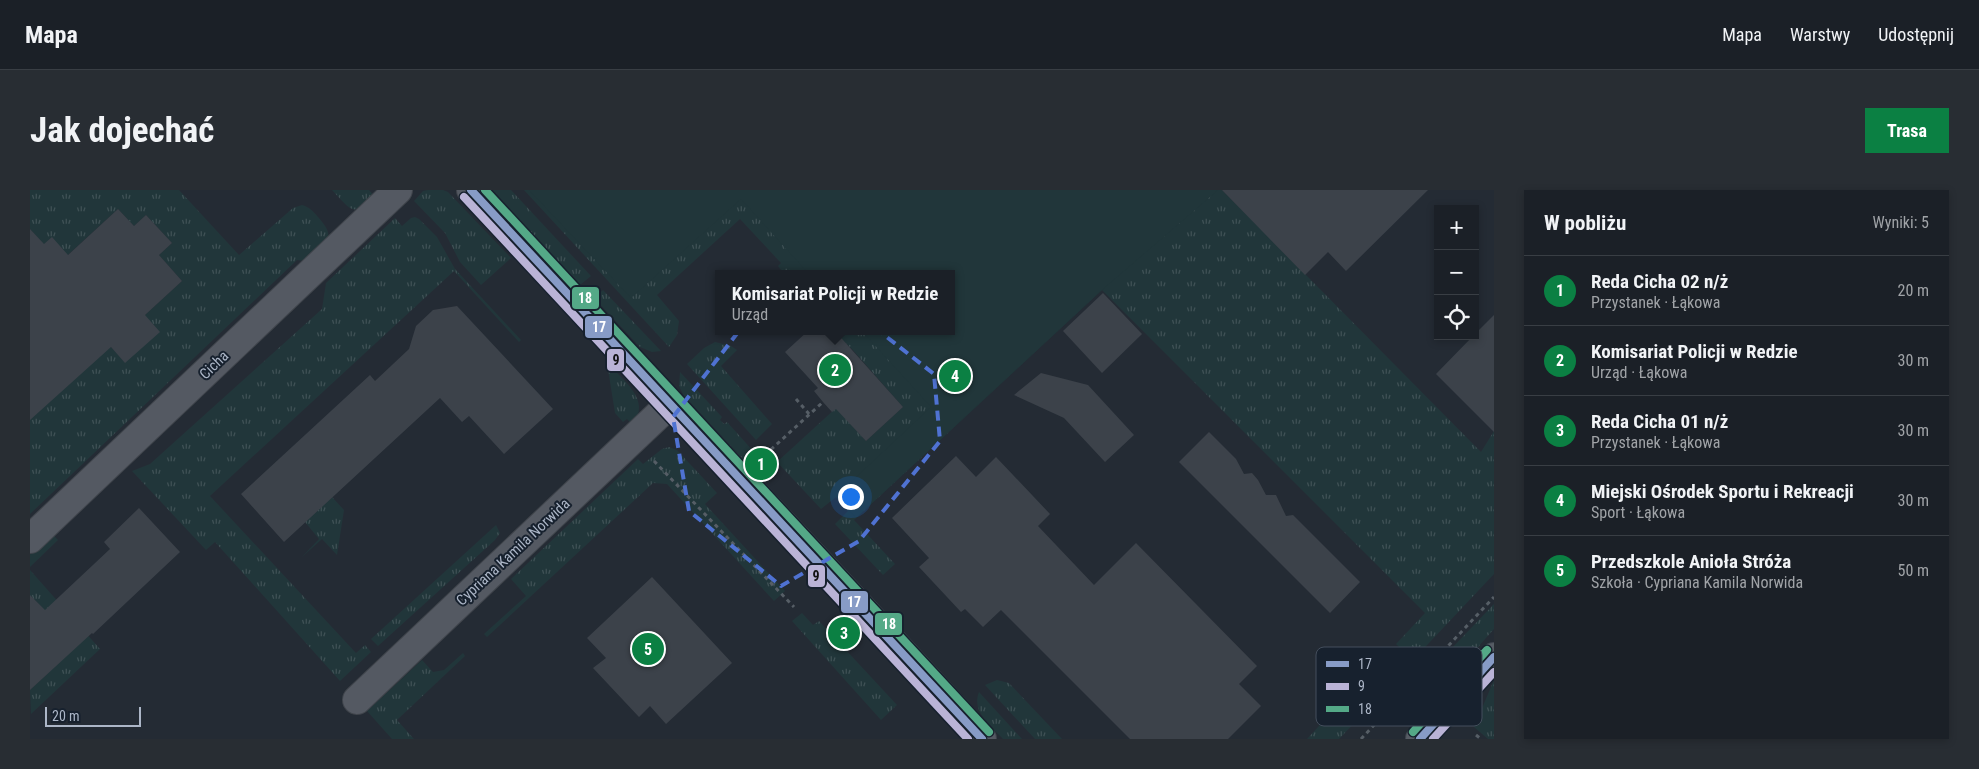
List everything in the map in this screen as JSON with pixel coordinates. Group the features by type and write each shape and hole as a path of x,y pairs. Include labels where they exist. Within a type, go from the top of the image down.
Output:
{"main road":[{"path":"1482,670 1494,657"},
{"path":"1420,739 1432,726"}],"street":[{"name":"Cicha","path":"30,539 398,190"},
{"path":"471,190 803,544 982,739"},
{"name":"Cypriana Kamila Norwida","path":"357,700 670,404"}],"path":[{"path":"796,399 809,414"},
{"path":"765,455 823,402"},
{"path":"649,455 794,607"},
{"path":"1447,647 1494,597"},
{"path":"1361,739 1373,726"},
{"path":"1476,735 1481,739"}],"highlighted area":[{"path":"837,298 934,374 940,441 859,541 781,586 689,511 673,417 755,310"}],"green space":[{"path":"30,190 179,190 239,255 293,208 302,205 318,217 328,231 328,236 324,245 306,261 297,260 30,514 30,401 111,347 125,362 145,315 182,281 159,255 172,243 146,215 134,226 118,209 60,262 30,229"},
{"path":"332,190 369,190 375,197 361,208 352,209"},
{"path":"492,190 511,190 591,276 580,285"},
{"path":"524,190 1222,190 1481,452 1494,431 1494,574 1425,647 1399,647 1396,644 1425,613 1102,290 854,520 895,564 883,575 835,524 848,511 836,497 821,509 777,462 836,408 866,441 903,407 837,335 955,335 955,270 781,270 778,266 781,263 740,219 657,295 679,321 677,335 669,347"},
{"path":"529,190 1218,190 1102,290 856,518 836,496 931,407 866,335 955,335 955,270 805,270 741,199 631,298"},
{"path":"423,191 448,192 511,258 481,285 460,262 445,233 414,201"},
{"path":"415,217 437,237 455,269 521,340 519,342 454,271 210,496 356,653 365,645 371,652 340,681 215,542 206,550 132,471 150,464 322,309 326,283 395,218 402,226"},
{"path":"603,290 661,351 652,352 640,347 594,298"},
{"path":"715,342 731,346 737,350 721,366 772,424 756,440 687,364 704,348"},
{"path":"607,363 627,383 637,399 638,415 632,424 627,419 623,422 615,413"},
{"path":"680,372 722,417 720,420 724,424 727,422 755,453 746,462 684,396 679,386"},
{"path":"669,447 677,450 717,493 705,504 785,591 774,601 667,484 653,483 487,637 484,634 526,596 511,579 638,459 643,464 662,449"},
{"path":"332,497 344,510 337,555 322,539 302,557 319,539 305,522"},
{"path":"496,525 500,533 495,540 378,646 371,639"},
{"path":"49,531 58,540 30,567 30,549"},
{"path":"30,570 100,649 31,714 30,690 77,646 35,600 30,605"},
{"path":"1494,604 1494,629 1478,647 1453,647"},
{"path":"802,613 813,625 819,621 897,705 881,720 792,621"},
{"path":"463,653 465,656 397,720 414,739 392,739 367,711 422,660 433,672 444,670"},
{"path":"997,680 1009,683 1062,739 1035,739 985,685"},
{"path":"1494,680 1494,739 1488,739 1474,727 1482,726 1482,708"},
{"path":"979,692 1022,739 1003,739 988,724 978,706"},
{"path":"1319,726 1351,726 1339,739 1307,739"}],"building":[{"path":"1222,190 1428,190 1346,271 1328,252 1305,275"},
{"path":"118,209 134,226 146,215 172,243 159,255 182,281 145,315 160,332 125,363 111,347 30,420 30,229 44,244 52,237 68,255"},
{"path":"1103,293 1142,334 1102,373 1063,331"},
{"path":"457,306 553,409 504,454 469,416 462,422 440,398 284,542 241,494 370,375 375,381 409,349 416,326 433,310"},
{"path":"1494,315 1494,432 1436,374 1469,340 1479,340 1479,330"},
{"path":"804,335 839,335 903,407 866,441 836,409 832,412 814,391 818,388 785,352"},
{"path":"1041,373 1088,385 1134,435 1105,462 1064,418 1014,395"},
{"path":"1209,432 1236,459 1244,474 1252,473 1266,495 1276,495 1286,516 1293,515 1360,582 1330,613 1179,462"},
{"path":"956,456 976,477 996,457 1050,514 1038,526 1094,585 1136,543 1257,666 1239,684 1261,706 1228,739 1130,739 1001,610 983,627 965,609 961,612 919,567 929,558 892,518"},
{"path":"139,508 180,552 30,690 30,595 45,610 110,549 104,542"},
{"path":"652,577 732,663 666,724 650,706 639,717 593,668 606,658 587,638"}],"transit line":[{"name":"17","path":"471,190 982,739"},
{"name":"18","path":"485,190 989,732"},
{"name":"9","path":"464,197 968,739"},
{"name":"18","path":"1482,656 1487,650"},
{"name":"17","path":"1482,670 1494,657"},
{"name":"9","path":"1482,685 1494,672"},
{"name":"18","path":"1413,732 1418,726"},
{"name":"17","path":"1420,739 1432,726"},
{"name":"9","path":"1433,739 1445,726"}],"place":[{"name":"Komisariat Policji w Redzie","path":"835,370"},
{"name":"Miejski Ośrodek Sportu i Rekreacji","path":"955,376"},
{"name":"Reda Cicha 02 n/ż","path":"761,464"},
{"name":"Reda Cicha 01 n/ż","path":"844,633"},
{"name":"Przedszkole Anioła Stróża","path":"648,649"}]}
